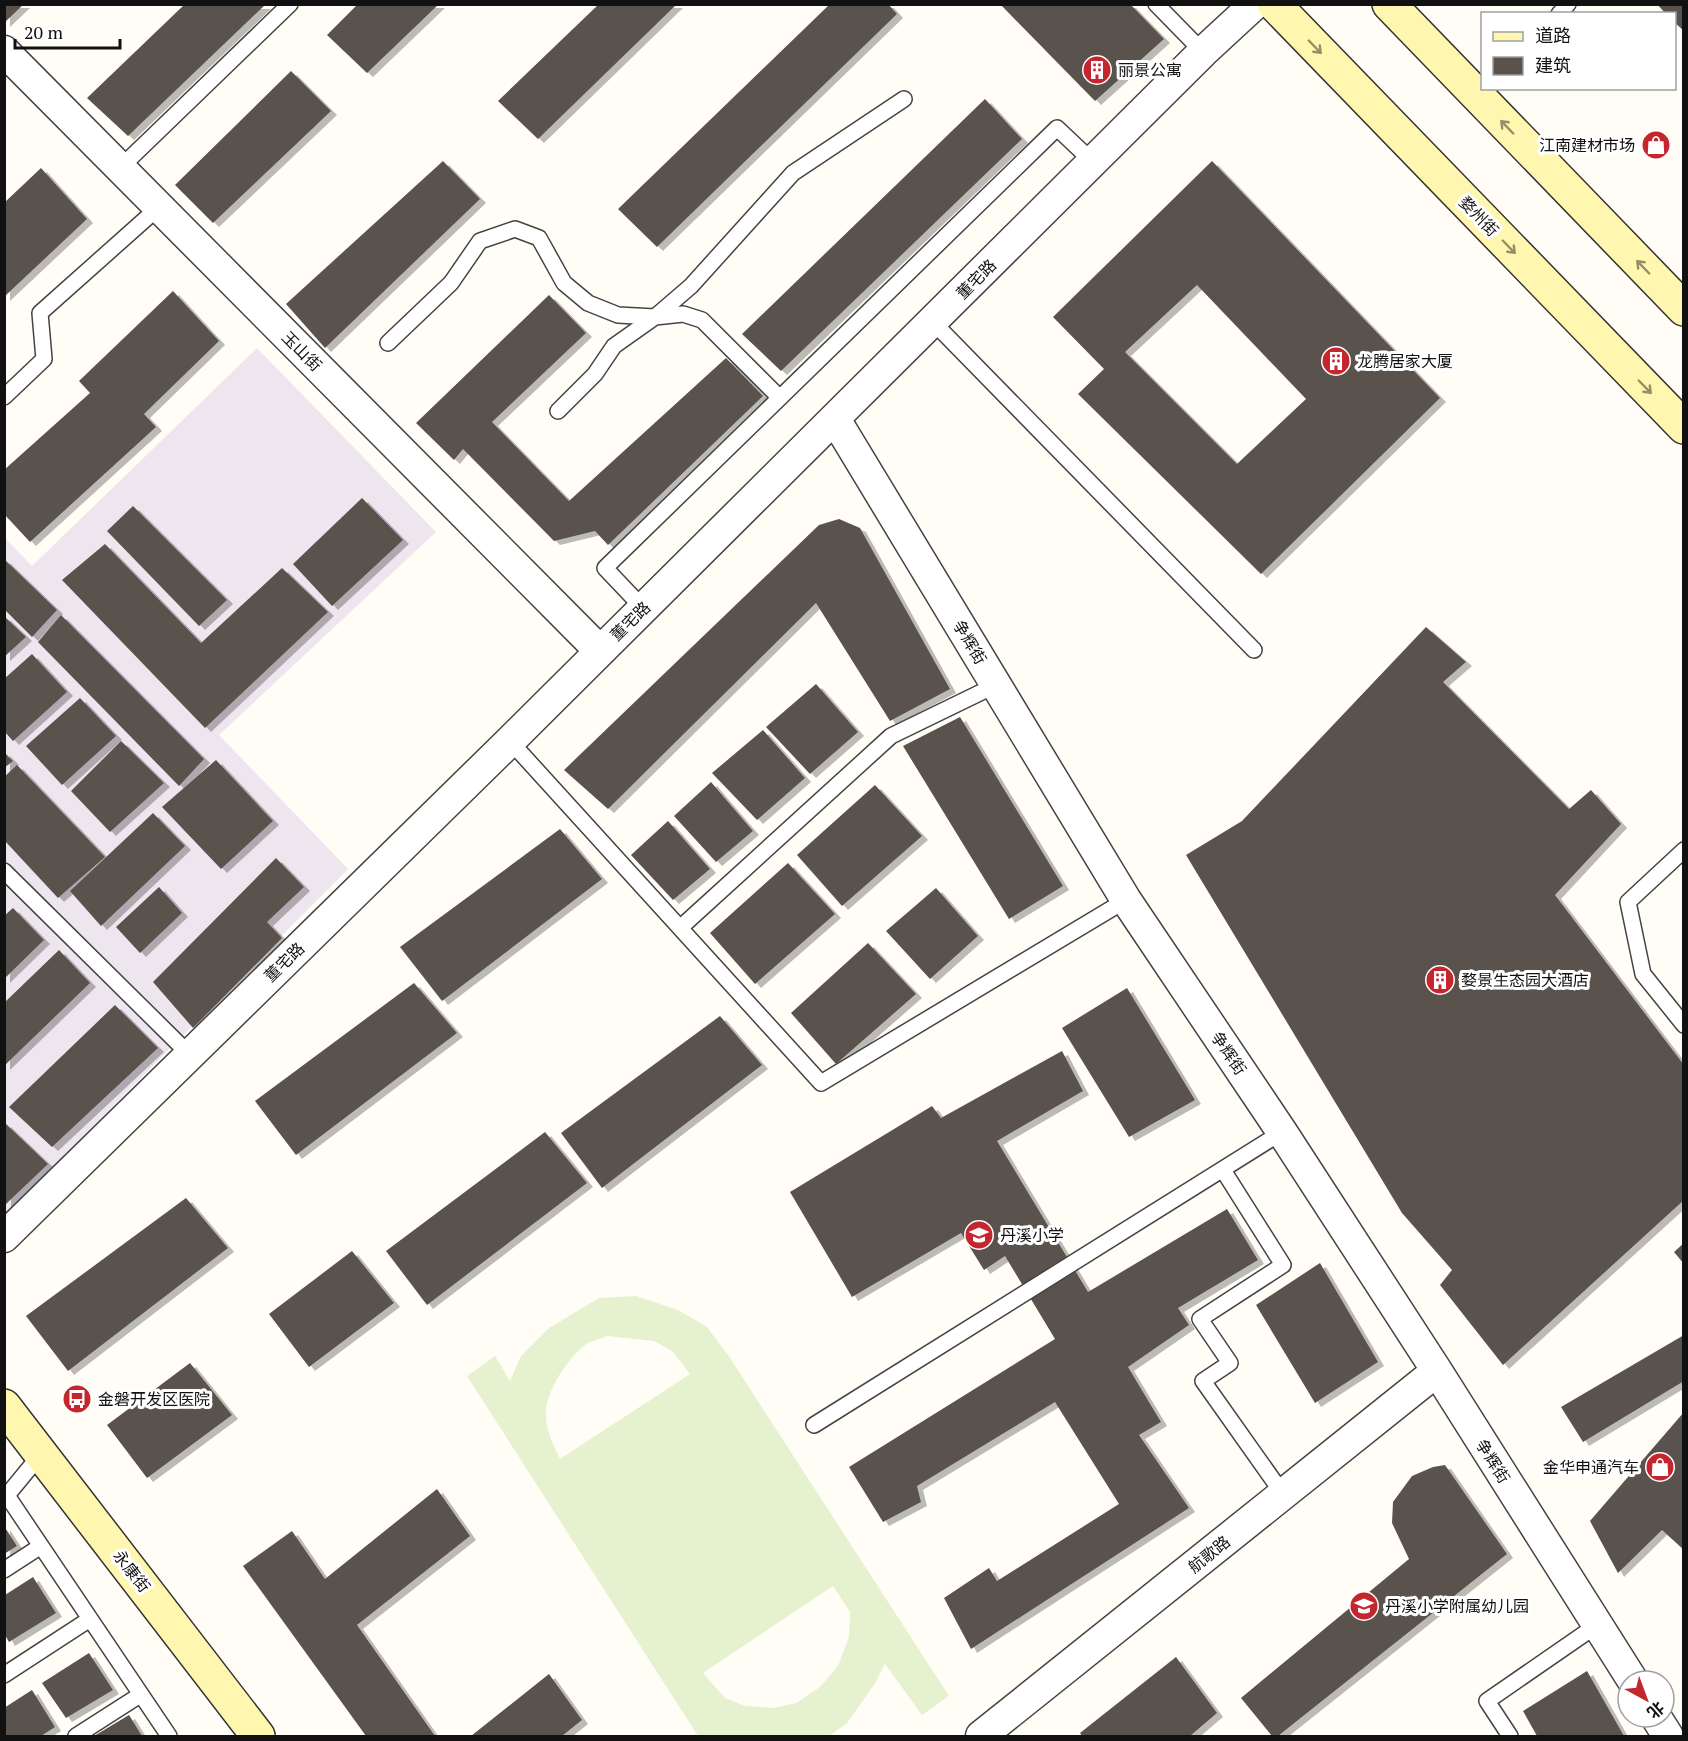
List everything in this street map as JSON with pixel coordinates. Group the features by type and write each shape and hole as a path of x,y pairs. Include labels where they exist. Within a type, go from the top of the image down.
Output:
{"main road":[{"name":"婺州街","path":"1274,4 1683,427"},
{"path":"1389,4 1481,92 1683,309"},
{"name":"永康街","path":"4,1406 258,1737"}],"street":[{"name":"董宅路","path":"4,1237 510,741 1203,52 1255,4"},
{"name":"玉山街","path":"4,51 599,650"},
{"name":"争辉街","path":"835,419 1126,900 1282,1132 1437,1371 1625,1669"},
{"name":"航歌路","path":"981,1737 1437,1371"}],"lane":[{"path":"120,168 290,4"},
{"path":"1156,4 1203,52"},
{"path":"558,411 595,374 614,346 655,317 691,286 794,172 904,99"},
{"path":"643,608 605,568 1057,128 1093,162"},
{"path":"4,398 44,359 40,313 159,207"},
{"path":"388,344 451,283 480,241 515,230 538,238 564,283 588,303 618,315 655,317 683,314 702,320 780,398"},
{"path":"933,322 1254,650"},
{"path":"680,928 891,736 996,685"},
{"path":"510,741 821,1083 1126,900"},
{"path":"1683,850 1628,902 1643,974 1683,1025"},
{"path":"4,871 190,1054"},
{"path":"814,1425 1282,1132"},
{"path":"1223,1170 1283,1264 1200,1319 1230,1363 1203,1381 1283,1494"},
{"path":"41,1454 6,1498 41,1546 169,1737"},
{"path":"4,1570 41,1546"},
{"path":"4,1675 90,1619"},
{"path":"1510,1737 1486,1701 1597,1625"},
{"path":"76,1737 140,1695"}],"shaded area":[{"path":"257,348 436,532 219,735 348,869 5,1215 5,538 32,566"}],"green space":[{"path":"636,1296 678,1310 707,1327 728,1355 949,1696 922,1715 885,1664 874,1685 847,1723 829,1736 698,1736 467,1376 495,1356 510,1381 521,1356 549,1328 599,1298","holes":["607,1336 654,1341 672,1351 690,1374 560,1459 547,1426 549,1396 559,1376 578,1351 587,1344","833,1586 850,1612 849,1637 838,1666 820,1687 796,1703 773,1708 745,1706 725,1698 703,1673"]}],"building":[{"path":"4,4 24,4 4,23"},
{"path":"358,4 439,4 367,73 327,35"},
{"path":"599,4 677,4 538,139 498,101"},
{"path":"830,4 888,4 897,14 657,247 618,209"},
{"name":"丽景公寓","path":"1000,4 1130,4 1164,39 1095,101"},
{"path":"1657,4 1684,4 1684,31 1676,24 1676,12 1664,12"},
{"path":"184,5 265,5 128,136 87,98"},
{"path":"291,71 331,111 213,223 175,185"},
{"path":"985,99 1022,139 781,371 742,334"},
{"path":"443,161 480,199 325,348 286,304"},
{"name":"龙腾居家大厦","path":"1212,161 1440,398 1261,574 1078,394 1104,369 1053,317","holes":["1197,285 1306,399 1237,464 1125,352"]},
{"path":"41,168 87,219 4,297 4,203"},
{"path":"173,291 219,341 144,414 156,427 30,542 4,514 4,470 90,393 79,381"},
{"path":"549,295 586,333 492,422 569,501 726,358 763,396 608,545 595,531 554,541 463,449 454,460 416,423"},
{"path":"362,498 403,540 332,606 293,564"},
{"path":"133,506 227,600 199,626 107,531"},
{"path":"839,519 860,528 950,689 890,721 816,603 608,809 564,770 819,525"},
{"path":"105,544 201,643 282,568 328,612 205,728 62,580"},
{"path":"4,559 57,610 32,637 4,609"},
{"path":"61,615 204,759 179,786 38,642"},
{"path":"4,616 26,637 4,657"},
{"name":"婺景生态园大酒店","path":"1426,627 1466,662 1443,682 1569,809 1591,790 1621,824 1555,895 1684,1065 1684,1200 1503,1365 1440,1285 1452,1270 1402,1213 1186,855 1242,821"},
{"path":"32,654 67,692 13,741 4,731 4,679"},
{"path":"816,684 858,732 810,774 766,727"},
{"path":"80,698 116,736 62,785 26,746"},
{"path":"960,717 1063,886 1009,919 903,746"},
{"path":"763,730 805,778 757,820 712,773"},
{"path":"121,741 164,783 110,832 71,791"},
{"path":"4,752 13,761 4,768"},
{"path":"216,760 273,821 221,869 162,807"},
{"path":"17,765 105,857 58,898 4,840 4,777"},
{"path":"711,782 753,831 716,862 674,816"},
{"path":"875,785 922,836 842,906 797,855"},
{"path":"153,813 185,846 101,926 70,891"},
{"path":"668,821 710,869 673,900 631,855"},
{"path":"560,829 602,879 442,1001 400,947"},
{"path":"276,858 304,887 267,922 282,938 193,1028 153,982"},
{"path":"788,863 835,914 755,984 710,933"},
{"path":"159,887 182,913 140,953 116,927"},
{"path":"936,888 978,936 930,979 886,931"},
{"path":"13,908 44,940 4,979 4,916"},
{"path":"868,943 916,994 836,1064 791,1013"},
{"path":"59,950 90,983 4,1066 4,1003"},
{"path":"414,983 457,1033 296,1155 255,1101"},
{"path":"1127,988 1195,1100 1129,1137 1062,1028"},
{"path":"115,1005 158,1048 52,1147 9,1107"},
{"path":"720,1016 762,1065 602,1188 561,1133"},
{"path":"1062,1051 1083,1091 997,1141 1088,1292 1227,1209 1258,1260 1178,1308 1189,1325 1128,1367 1161,1422 1139,1435 1189,1508 971,1649 944,1598 989,1568 997,1581 1119,1504 1055,1402 917,1486 921,1502 883,1522 849,1467 1055,1339 1005,1256 984,1270 961,1233 852,1297 790,1192 932,1106 941,1118"},
{"path":"5,1123 48,1164 5,1205"},
{"path":"545,1132 587,1183 427,1305 386,1251"},
{"path":"186,1198 228,1248 68,1371 26,1316"},
{"path":"1684,1243 1684,1264 1674,1252"},
{"path":"352,1251 394,1303 309,1367 269,1314"},
{"path":"1320,1263 1378,1362 1315,1403 1256,1305"},
{"path":"1684,1335 1684,1381 1583,1442 1561,1407"},
{"path":"190,1363 232,1415 147,1478 107,1425"},
{"name":"金华申通汽车","path":"1684,1412 1684,1550 1662,1530 1618,1573 1590,1521"},
{"path":"1445,1465 1507,1554 1278,1736 1272,1736 1241,1698 1409,1559 1392,1523 1393,1502 1412,1476 1433,1467"},
{"path":"437,1489 470,1536 357,1625 435,1736 366,1736 243,1566 292,1531 325,1579"},
{"path":"4,1526 17,1546 4,1554"},
{"path":"33,1577 56,1613 9,1642 5,1635 5,1595"},
{"path":"89,1653 113,1690 66,1718 42,1683"},
{"path":"1176,1657 1217,1713 1190,1736 1082,1736 1080,1733"},
{"path":"1587,1671 1616,1722 1616,1729 1620,1729 1624,1736 1537,1736 1523,1711"},
{"path":"549,1674 582,1720 562,1736 471,1736"},
{"path":"32,1690 55,1727 41,1736 4,1736 4,1708"},
{"path":"129,1715 142,1736 94,1736"}],"place":[{"name":"丽景公寓","path":"1097,70"},
{"name":"江南建材市场","path":"1656,145"},
{"name":"龙腾居家大厦","path":"1336,361"},
{"name":"婺景生态园大酒店","path":"1440,980"},
{"name":"丹溪小学","path":"979,1235"},
{"name":"金磐开发区医院","path":"77,1399"},
{"name":"金华申通汽车","path":"1660,1467"},
{"name":"丹溪小学附属幼儿园","path":"1364,1606"}]}
